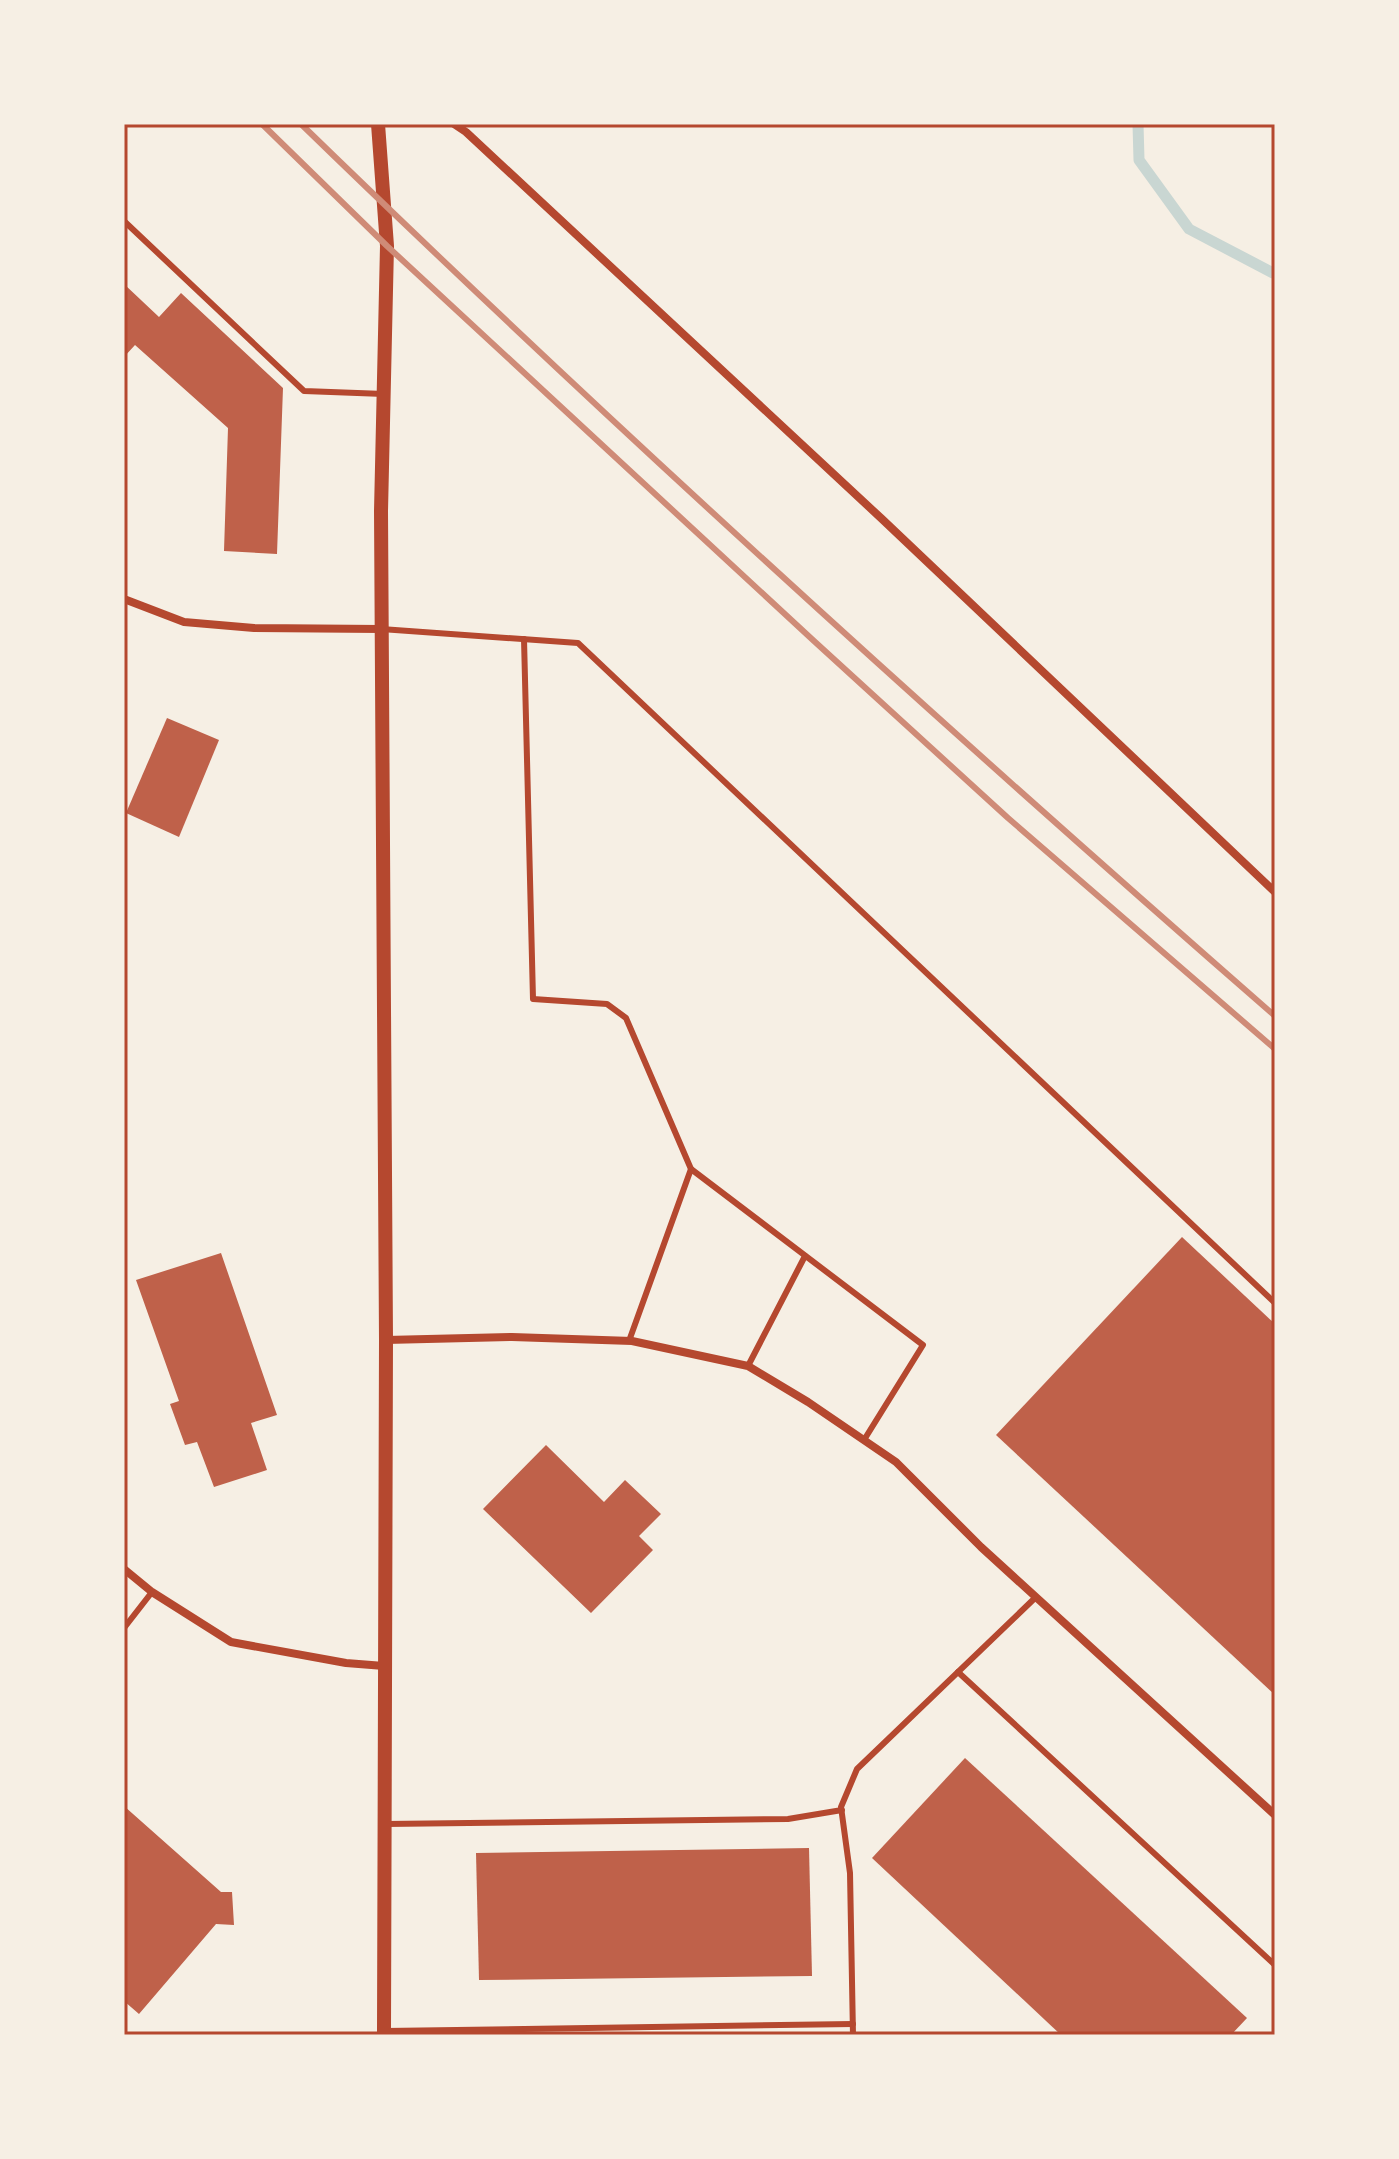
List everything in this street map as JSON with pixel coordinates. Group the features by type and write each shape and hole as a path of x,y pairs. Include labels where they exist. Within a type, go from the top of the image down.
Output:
{"street":[{"path":"378,124 387,246 381,629 386,1340 384,2033"},
{"path":"454,124 870,509 1275,892"},
{"path":"124,599 184,622 254,628 381,629"},
{"path":"386,1340 512,1337 629,1341 748,1366 896,1462 981,1547 1275,1815"},
{"path":"124,1569 152,1592 231,1642 346,1663 384,1666"}],"lane":[{"path":"124,221 304,391 384,394"},
{"path":"381,629 578,643 1275,1303"},
{"path":"524,639 533,999 607,1004 626,1018 691,1169 923,1345 864,1440"},
{"path":"629,1341 691,1169"},
{"path":"748,1366 805,1256"},
{"path":"124,1628 152,1592"},
{"path":"853,2035 850,1873 842,1810 857,1769 1036,1597"},
{"path":"958,1672 1275,1965"},
{"path":"384,1824 788,1819 842,1810"},
{"path":"384,2033 853,2024"}],"building":[{"path":"124,284 159,317 181,293 283,388 277,554 224,551 228,428 135,345 124,357"},
{"path":"167,718 219,740 179,837 126,813"},
{"path":"1182,1237 1275,1324 1275,1695 996,1435"},
{"path":"221,1253 277,1415 251,1423 267,1470 214,1487 197,1442 185,1445 170,1404 179,1401 136,1280"},
{"path":"546,1445 604,1502 625,1480 661,1514 639,1536 653,1550 591,1613 483,1509"},
{"path":"965,1758 1247,2018 1231,2035 1061,2035 872,1858"},
{"path":"124,1806 221,1892 232,1892 234,1925 216,1924 139,2014 124,2001"},
{"path":"809,1848 812,1976 479,1980 476,1853"}],"waterway":[{"path":"1138,124 1139,160 1189,229 1275,274"}],"railway":[{"path":"262,124 387,246 814,641 1008,818 1275,1049"},
{"path":"301,124 540,352 782,576 1275,1016"}]}
